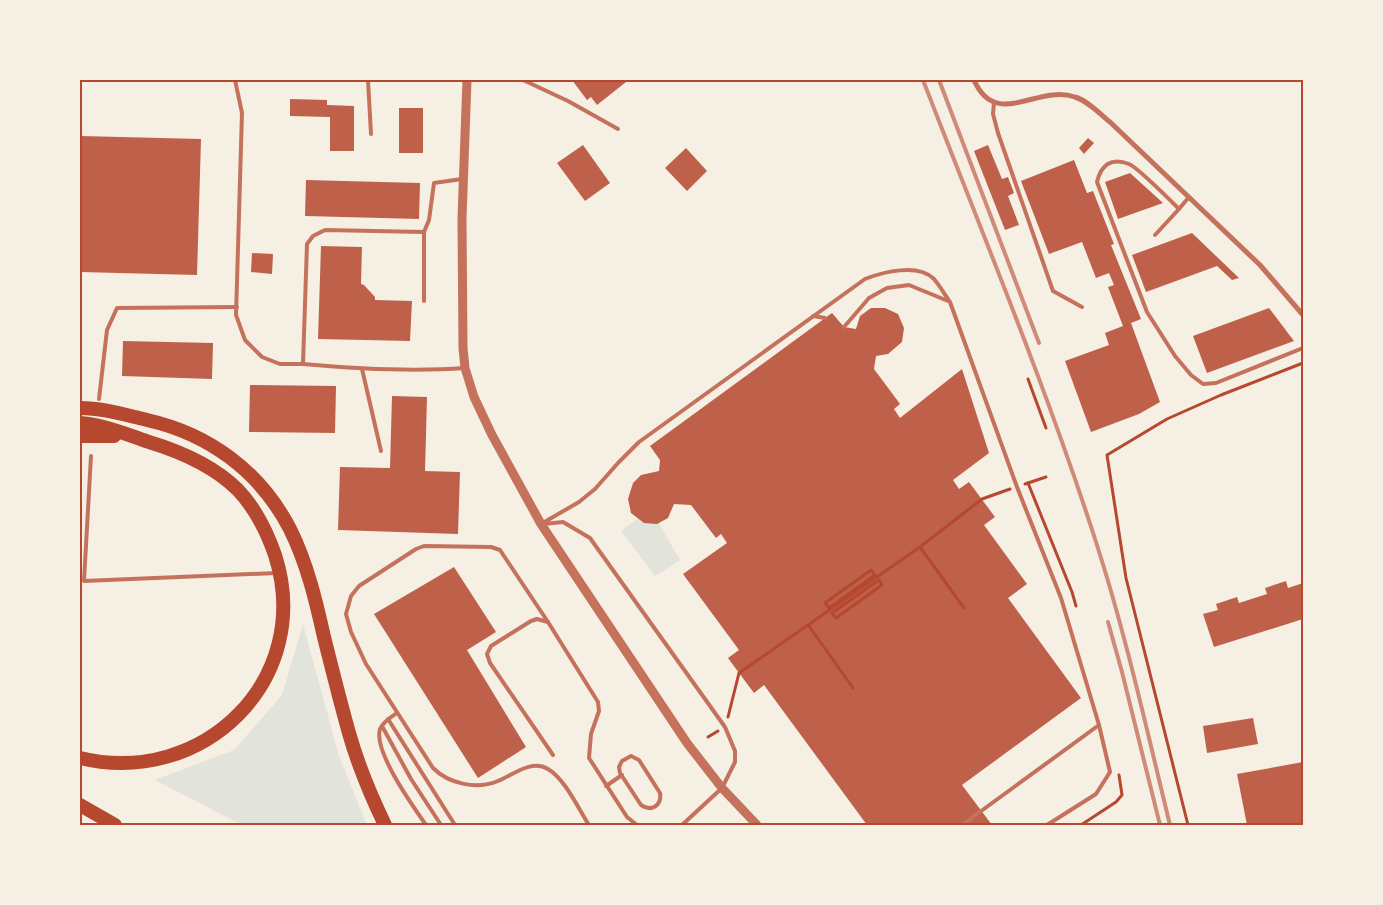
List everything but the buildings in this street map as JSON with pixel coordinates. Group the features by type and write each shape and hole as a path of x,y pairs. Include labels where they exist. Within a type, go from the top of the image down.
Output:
{"highway":[{"path":"80,408 115,411 168,425 193,434 237,462 266,494 289,528 303,560 350,736 385,825"},
{"path":"80,423 99,426 168,448 214,470 237,490 261,522 272,547 283,588 283,617 275,654 260,688 234,719 204,742 184,752 164,758 129,763 98,762 80,758"},
{"path":"80,436 109,435 142,439"},
{"path":"80,805 115,825"}],"street":[{"path":"467,80 464,178 463,348 465,368 474,397 492,435 541,524 687,743 722,788 757,825"},
{"path":"974,80 980,94 994,102 1016,104 1042,96 1060,94 1076,97 1091,106 1260,265 1303,314"}],"lane":[{"path":"235,80 242,113 236,315 245,340 262,357 280,364 428,371 465,368"},
{"path":"368,80 370,134"},
{"path":"523,80 568,101 618,129"},
{"path":"994,102 994,114 998,133 1053,291 1082,307"},
{"path":"1180,209 1130,164 1117,161 1109,163 1100,170 1097,182 1148,312 1175,356 1191,375 1203,384 1216,383 1303,348"},
{"path":"424,301 424,232 428,220 434,183 464,178"},
{"path":"1155,236 1189,197"},
{"path":"303,364 306,244 313,236 325,230 424,232"},
{"path":"541,524 579,502 595,489 639,442 865,279 883,272 907,270 922,273 933,278 950,302 1017,487 1061,598 1110,772 1096,794 1047,825"},
{"path":"844,327 868,298 887,288 909,285 950,302"},
{"path":"99,399 107,330 117,308 237,307"},
{"path":"808,319 817,316 825,318"},
{"path":"362,369 381,451"},
{"path":"92,456 84,581 280,572"},
{"path":"541,524 564,522 590,538 725,726 736,756 735,762 722,788 682,825"},
{"path":"589,825 563,783 547,769 531,766 498,781 482,785 472,785 446,779 433,768 366,664 351,632 347,620 347,608 351,596 359,586 416,549 434,545 491,547 500,550 598,702 599,711 591,734 588,753 592,765 627,817 636,825"},
{"path":"548,622 537,619 531,621 491,646 487,654 490,663 553,756"},
{"path":"397,713 382,726 379,736 384,754 401,787 426,825"},
{"path":"388,719 455,825"},
{"path":"962,825 1098,725"},
{"path":"382,726 411,779 441,825"},
{"path":"628,757 637,758 659,790 661,798 659,804 653,808 640,805 622,776 619,770 622,761 628,757"},
{"path":"606,786 622,776"}],"path":[{"path":"1188,825 1126,578 1107,455 1167,419 1221,395 1303,363"},
{"path":"1028,379 1046,428"},
{"path":"708,737 725,726 739,673 920,547 982,499 1046,476"},
{"path":"920,547 964,608"},
{"path":"872,570 875,575 828,608 825,603 872,570"},
{"path":"879,580 882,585 836,618 832,613 879,580"},
{"path":"809,626 853,688"}],"shaded area":[{"path":"638,518 657,520 680,560 655,576 621,531"},
{"path":"303,624 339,756 367,825 242,825 155,780 234,750 282,695"}],"railway":[{"path":"923,80 1035,368 1077,484 1107,577 1127,648 1170,825"},
{"path":"939,80 1039,343"},
{"path":"1108,622 1160,825"}]}
